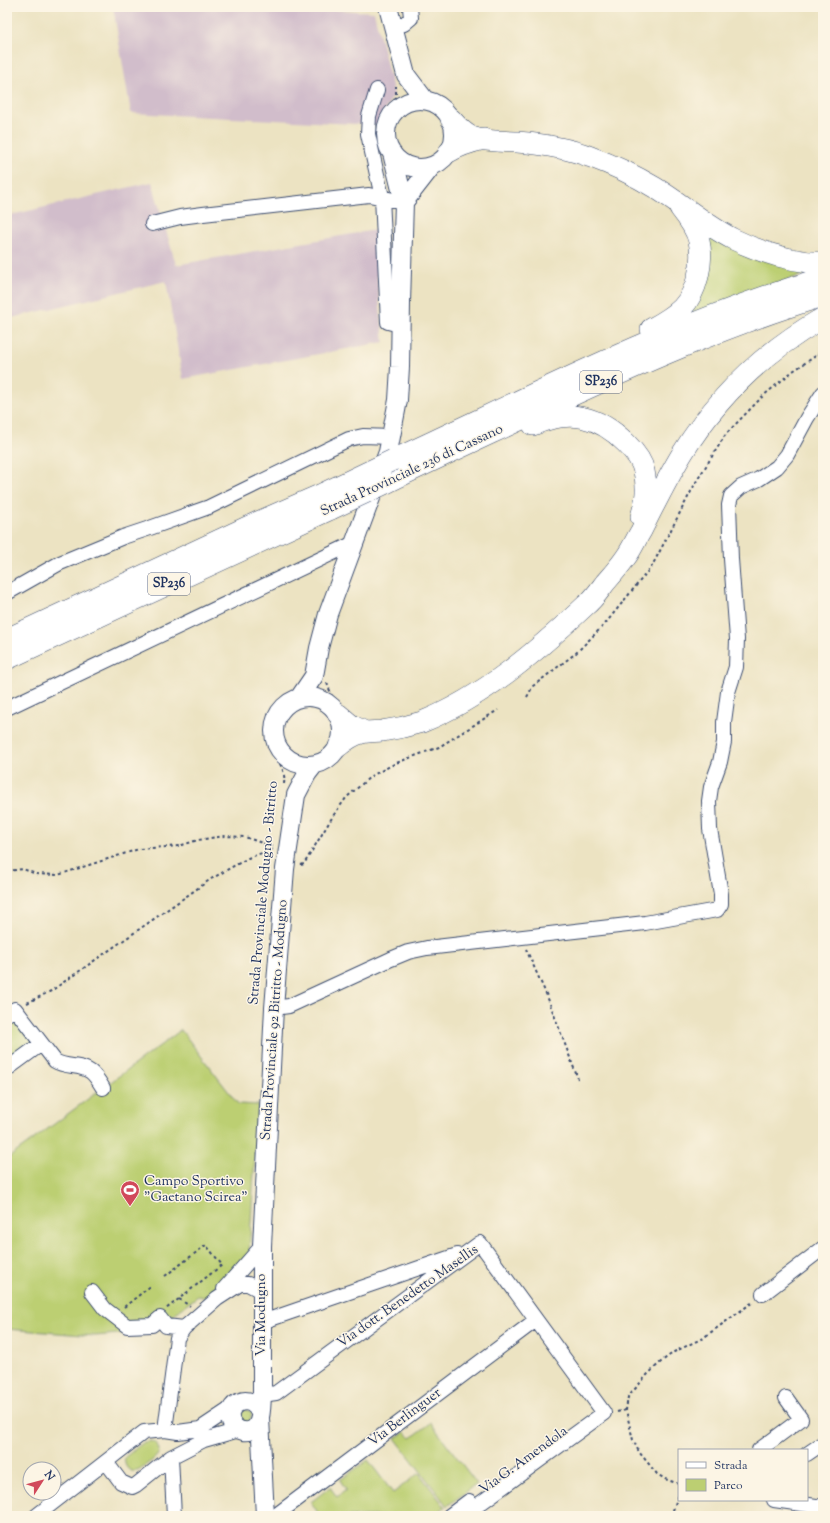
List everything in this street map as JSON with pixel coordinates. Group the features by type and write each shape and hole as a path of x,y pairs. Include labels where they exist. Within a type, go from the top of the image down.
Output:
{"highway":[{"path":"451,119 459,128 472,137 532,143 589,156 628,172 673,198 709,224 732,238 758,249 788,258 809,263 823,263"},
{"path":"449,152 458,146 484,139"},
{"path":"499,411 559,374 628,342 671,318 683,307 697,285 700,262 699,241 688,219 673,198"},
{"name":"Strada Provinciale 236 di Cassano","path":"7,659 328,501 393,460 571,376 673,331 736,306 823,278"},
{"name":"Strada Provinciale 236 di Cassano","path":"7,639 260,521 386,483 578,393 680,348 743,322 823,296"},
{"path":"339,746 353,736 365,732 403,727 421,722 446,711 480,691 530,656 588,604 626,557 682,454 700,426 725,395 775,349 803,329 823,318"},
{"path":"386,483 455,461 541,422 571,416 591,419 615,432 632,449 644,470 647,495 641,520 626,557"},
{"path":"332,708 351,725 365,732"}],"main road":[{"path":"283,755 292,762 303,765 314,765 325,761 333,755 339,746 342,735 342,724 319,690 314,676 319,648 328,614 388,452 398,400 404,202 392,153 387,144 386,133 387,123 403,98 406,75 388,7"},
{"path":"406,75 425,100"},
{"path":"392,153 400,161 410,166 421,168 432,166 442,160 449,152 453,141 454,130 451,119 444,110 435,103 425,100 416,100 399,106"},
{"path":"404,202 432,166"},
{"path":"290,792 290,768 277,745 274,734 275,722 280,712 314,676"},
{"path":"294,698 313,698 332,708"},
{"path":"290,792 308,774 314,765"},
{"name":"Strada Provinciale 92 Bitritto - Modugno","path":"262,1246 274,1008 290,792"},
{"name":"Via Modugno","path":"260,1416 262,1390 262,1246"},
{"path":"262,1390 237,1404 231,1412 231,1422 256,1439 262,1449"},
{"path":"237,1404 252,1402 259,1409 266,1516"},
{"path":"243,1430 256,1426 260,1416"}],"street":[{"path":"394,27 409,22 411,18 410,7"},
{"path":"377,90 369,116 368,134 382,197 388,322 400,325"},
{"path":"152,224 180,217 369,195 404,202"},
{"path":"274,1008 289,1006 408,952 427,948 645,923 717,910 721,904 718,872 710,829 709,801 711,787 720,762 724,742 724,722 728,692 736,667 737,639 731,559 729,505 731,496 741,487 759,479 777,467 786,455 823,393"},
{"path":"7,593 60,563 123,537 147,530 209,507 349,438 363,436 391,437"},
{"path":"7,708 354,543"},
{"path":"11,1012 55,1061 60,1064 82,1068 92,1072 103,1088"},
{"path":"7,1069 41,1044"},
{"path":"217,1299 262,1246"},
{"path":"262,1322 475,1247"},
{"name":"Via dott. Benedetto Masellis","path":"262,1390 276,1393 475,1247 536,1320 601,1410"},
{"path":"763,1294 823,1248"},
{"path":"165,1430 177,1338 184,1328 217,1299 240,1284 248,1284 261,1291"},
{"path":"92,1292 105,1309 127,1326 152,1325 160,1318 166,1326 184,1328"},
{"name":"Via Berlinguer","path":"275,1516 536,1320"},
{"path":"759,1449 801,1419 786,1398"},
{"path":"36,1516 144,1432 165,1430 178,1432 200,1429 237,1404"},
{"name":"Via G. Amendola","path":"449,1516 516,1472 601,1410"},
{"path":"106,1462 121,1482 132,1487 171,1457 204,1440 243,1430"},
{"path":"808,1453 823,1443"},
{"path":"171,1457 174,1516"},
{"path":"463,1516 516,1472"},
{"path":"781,1501 823,1507"}],"path":[{"path":"527,697 533,686 576,653 605,624 652,566 696,482 726,434 763,396 793,370 823,351"},
{"name":"Strada Provinciale Modugno - Bitritto","path":"290,792 280,762 272,750 268,739 268,727 271,716 277,706 294,698"},
{"path":"285,869 295,868 304,864 333,816 346,798 371,776 396,763 439,747 498,710"},
{"path":"7,871 23,869 36,874 58,875 139,849 179,846 198,840 224,836 245,837 276,848 248,858 211,879 51,991 11,1012"},
{"path":"520,938 547,996 578,1078"},
{"path":"161,1312 222,1265 206,1245 165,1276"},
{"path":"119,1310 152,1284"},
{"path":"678,1484 657,1474 639,1452 633,1440 626,1410 628,1397 648,1374 662,1361 674,1352 703,1338 763,1294"},
{"path":"671,1516 678,1496"}],"shaded area":[{"path":"113,7 278,7 374,12 394,94 376,125 131,113"},
{"path":"152,182 176,265 375,230 378,289 384,342 183,379 166,281 7,319 7,216"}],"green space":[{"path":"704,235 810,272 693,314 691,311"},
{"path":"7,1011 42,1040 7,1068"},
{"name":"Campo Sportivo \"Gaetano Scirea\"","path":"181,1030 238,1104 258,1105 249,1255 213,1299 198,1296 152,1331 95,1336 7,1329 7,1159"},
{"path":"241,1408 252,1412 250,1421 246,1423 239,1420 238,1412"},
{"path":"431,1423 477,1484 447,1506 395,1438 405,1432 411,1438"},
{"path":"152,1441 156,1444 159,1451 154,1459 139,1470 131,1471 128,1469 125,1462 125,1457 144,1442"},
{"path":"368,1460 393,1493 419,1473 445,1507 433,1516 320,1516 311,1502 330,1487 337,1497 346,1490 340,1480"}],"place":[{"name":"Campo Sportivo \"Gaetano Scirea\"","path":"130,1207"}]}
